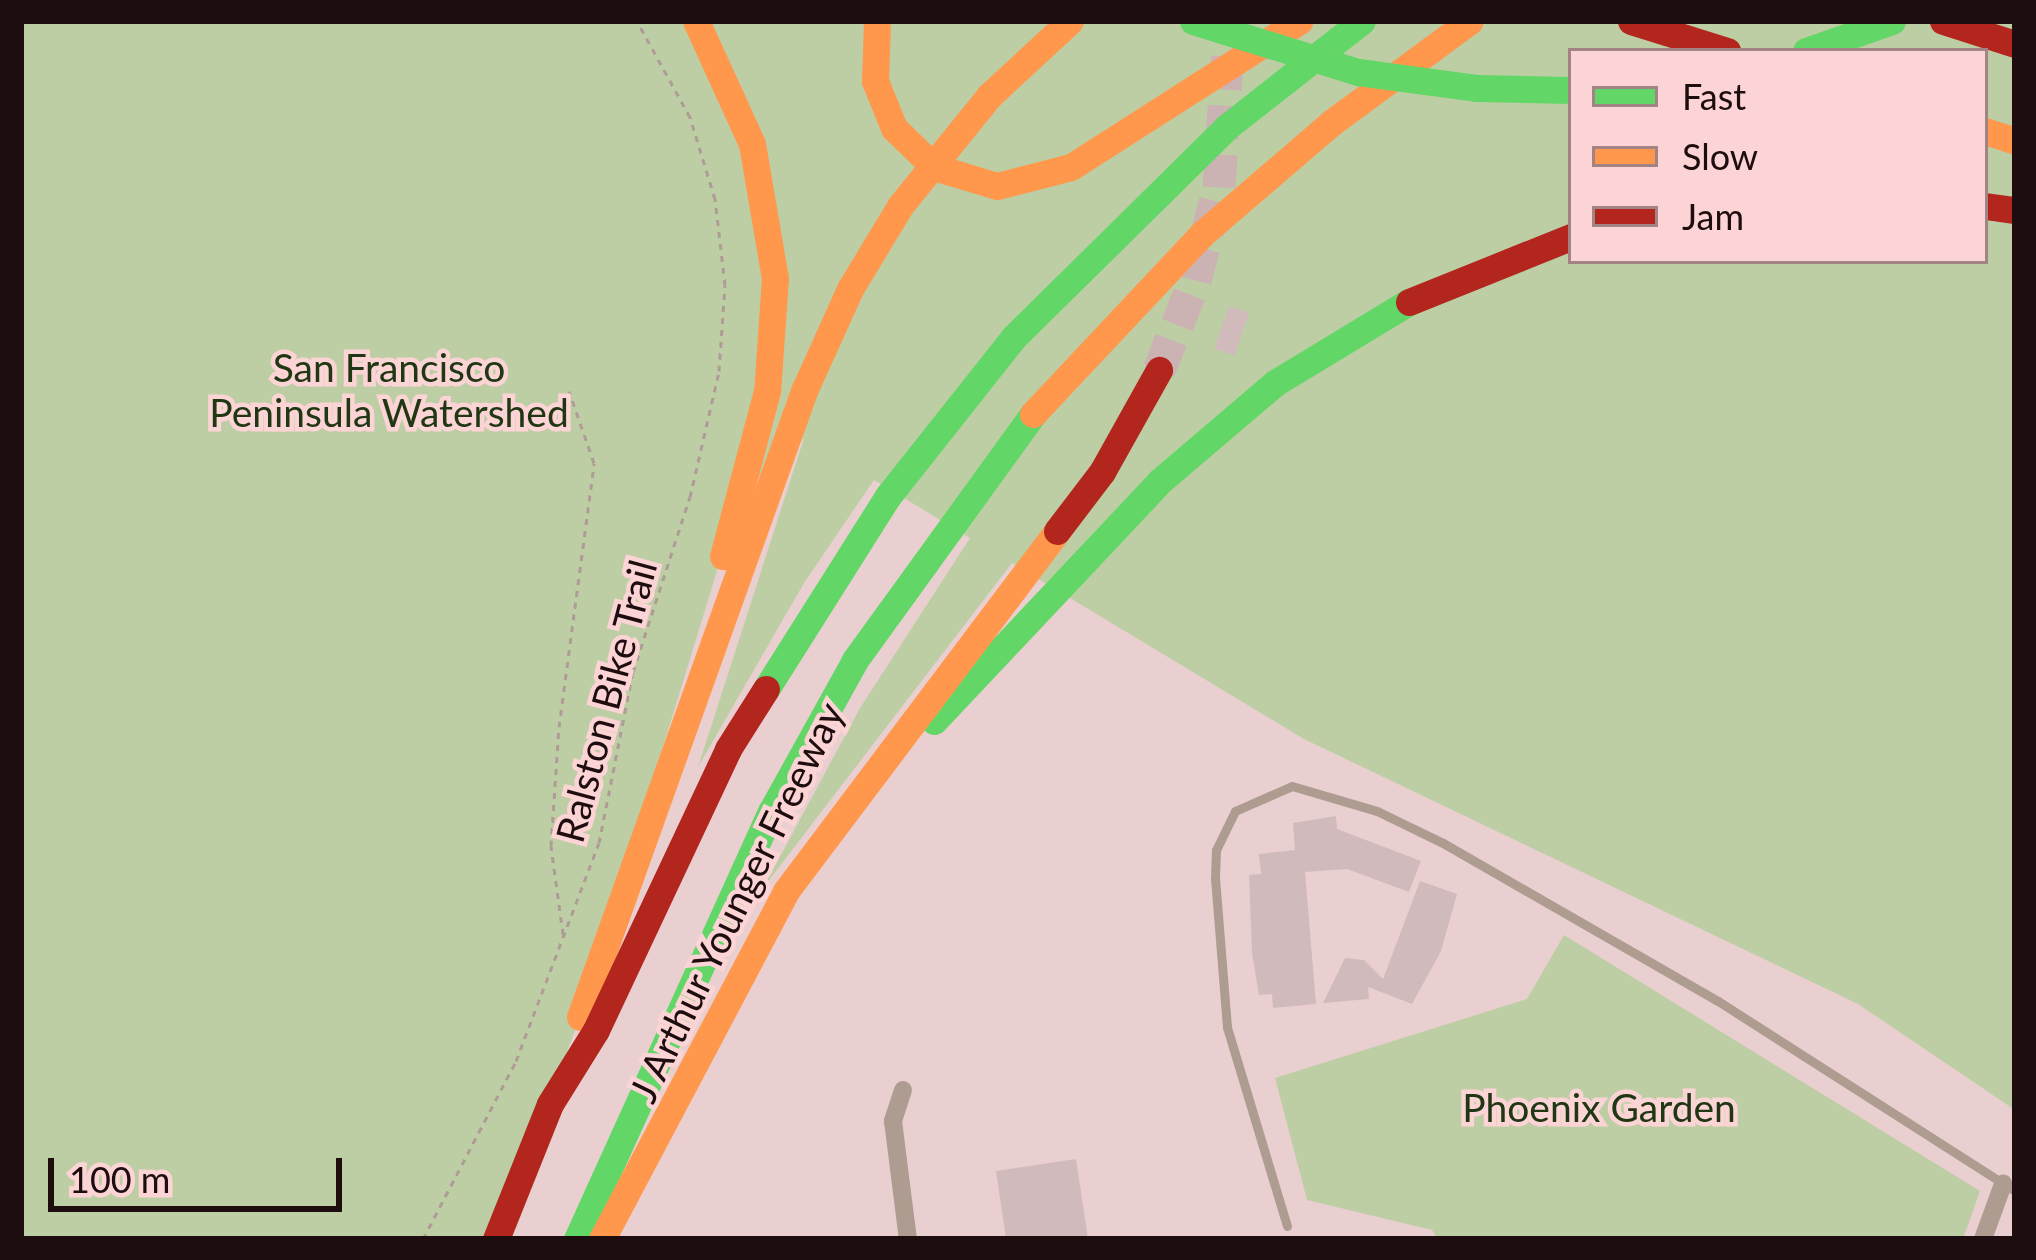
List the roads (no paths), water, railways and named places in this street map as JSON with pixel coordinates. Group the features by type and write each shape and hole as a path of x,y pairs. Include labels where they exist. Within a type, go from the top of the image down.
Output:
{"highway":[{"path":"652,810 756,441 775,322 771,234 758,165 737,101 696,21"},
{"path":"878,21 875,81 903,140 946,174 1010,186 1084,160 1299,21"},
{"path":"550,1104 818,354 900,206 979,107 1070,21"},
{"path":"1193,21 1358,72 1460,87 1568,90"},
{"name":"J Arthur Younger Freeway","path":"496,1239 550,1104 596,1030 748,712 906,472 1014,337 1133,213 1362,21"},
{"name":"J Arthur Younger Freeway","path":"578,1239 772,810 855,660 949,520 1055,386 1186,248 1331,122 1470,21"},
{"path":"1631,21 1717,48"},
{"path":"1815,48 1892,21"},
{"path":"1943,21 2015,44"},
{"path":"810,854 1123,519 1239,410 1402,304 1568,238"},
{"path":"602,1239 810,854 1077,506 1159,370"}],"street":[{"path":"903,1090 893,1121 908,1239"},
{"path":"1983,1239 2009,1187"}],"lane":[{"path":"1287,1226 1227,1027 1215,878 1216,850 1235,811 1292,786 1377,811 1443,843 1718,1001 2009,1187"}],"tunnel":[{"path":"1159,370 1195,280 1219,187 1228,46"}],"park label":[{"name":"San Francisco Peninsula Watershed","path":"389,390"},
{"name":"Phoenix Garden","path":"1599,1107"}]}
